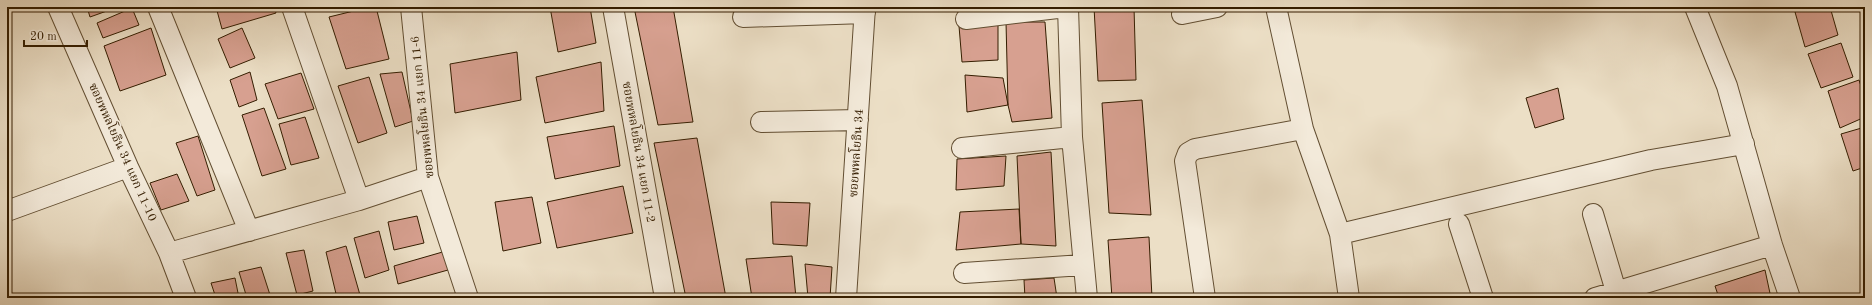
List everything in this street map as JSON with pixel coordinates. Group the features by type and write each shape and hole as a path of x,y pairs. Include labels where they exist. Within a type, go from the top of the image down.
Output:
{"street":[{"name":"ซอยพหลโยธิน 34 แยก 11-10","path":"58,7 128,167 168,253 186,298"},
{"path":"158,7 249,231"},
{"path":"292,7 359,200"},
{"name":"ซอยพหลโยธิน 34 แยก 11-6","path":"411,7 428,177 468,298"},
{"name":"ซอยพหลโยธิน 34 แยก 11-2","path":"613,7 665,298"},
{"path":"966,19 1067,7 1072,137 1087,298"},
{"path":"1182,14 1217,7"},
{"path":"1276,7 1303,129 1340,234 1349,298"},
{"path":"1695,7 1727,86 1772,245 1790,298"},
{"path":"743,17 865,10"},
{"name":"ซอยพหลโยธิน 34","path":"846,298 865,10"},
{"path":"761,122 858,120"},
{"path":"1205,298 1185,161 1188,153 1195,149 1303,129"},
{"path":"962,148 1072,137"},
{"path":"1340,234 1651,160 1744,144"},
{"path":"7,211 128,167"},
{"path":"168,253 359,200 428,177"},
{"path":"1593,214 1617,295"},
{"path":"1459,224 1483,298"},
{"path":"1595,298 1617,295 1772,245"},
{"path":"964,273 1083,265"}],"building":[{"path":"87,7 118,7 90,17"},
{"path":"216,7 274,7 276,13 222,29"},
{"path":"370,7 376,7 389,59 346,69 329,17"},
{"path":"550,7 590,7 596,43 558,52"},
{"path":"634,7 673,7 693,122 658,125"},
{"path":"1094,7 1134,7 1136,80 1098,81"},
{"path":"1809,7 1830,7 1838,35 1805,47 1795,12"},
{"path":"132,8 139,25 103,38 97,23"},
{"path":"1006,22 1045,22 1052,118 1012,122 1008,105"},
{"path":"998,25 998,60 962,62 959,26"},
{"path":"151,28 166,75 120,91 104,46"},
{"path":"242,28 255,58 230,68 218,39"},
{"path":"1841,43 1853,77 1821,88 1808,54"},
{"path":"517,52 521,100 455,113 450,64"},
{"path":"601,62 604,111 545,123 536,77"},
{"path":"250,72 257,100 239,107 230,80"},
{"path":"402,72 413,121 395,127 380,74"},
{"path":"301,73 314,109 278,119 265,84"},
{"path":"965,75 1003,78 1008,105 967,112"},
{"path":"369,77 387,133 358,143 338,86"},
{"path":"1859,80 1865,98 1865,117 1840,128 1828,91"},
{"path":"1558,88 1564,119 1535,128 1526,98"},
{"path":"1142,100 1151,215 1109,213 1102,103"},
{"path":"264,108 286,169 262,176 242,115"},
{"path":"305,117 319,158 291,165 279,124"},
{"path":"614,126 620,166 555,179 547,137"},
{"path":"1865,127 1865,167 1853,171 1841,134"},
{"path":"198,136 215,190 197,196 176,143"},
{"path":"697,138 726,298 686,298 654,143"},
{"path":"1051,152 1056,246 1021,244 1017,156"},
{"path":"1006,156 1004,186 956,190 957,159"},
{"path":"177,174 189,201 161,210 150,183"},
{"path":"623,186 633,233 557,248 547,202"},
{"path":"532,197 541,243 503,251 495,202"},
{"path":"771,202 810,203 807,246 773,244"},
{"path":"1019,209 1021,244 956,250 960,212"},
{"path":"417,216 424,243 394,250 388,222"},
{"path":"379,231 389,270 365,278 354,238"},
{"path":"1149,237 1152,298 1112,298 1108,240"},
{"path":"346,246 360,295 337,298 326,252"},
{"path":"304,250 313,291 297,295 286,253"},
{"path":"446,251 448,270 398,284 394,266"},
{"path":"792,256 796,298 752,298 746,259"},
{"path":"805,264 832,267 830,298 808,298"},
{"path":"261,267 271,298 247,298 239,272"},
{"path":"1765,270 1771,298 1719,298 1715,286"},
{"path":"235,278 239,298 216,298 211,283"},
{"path":"1054,278 1057,298 1025,298 1024,280"}]}
